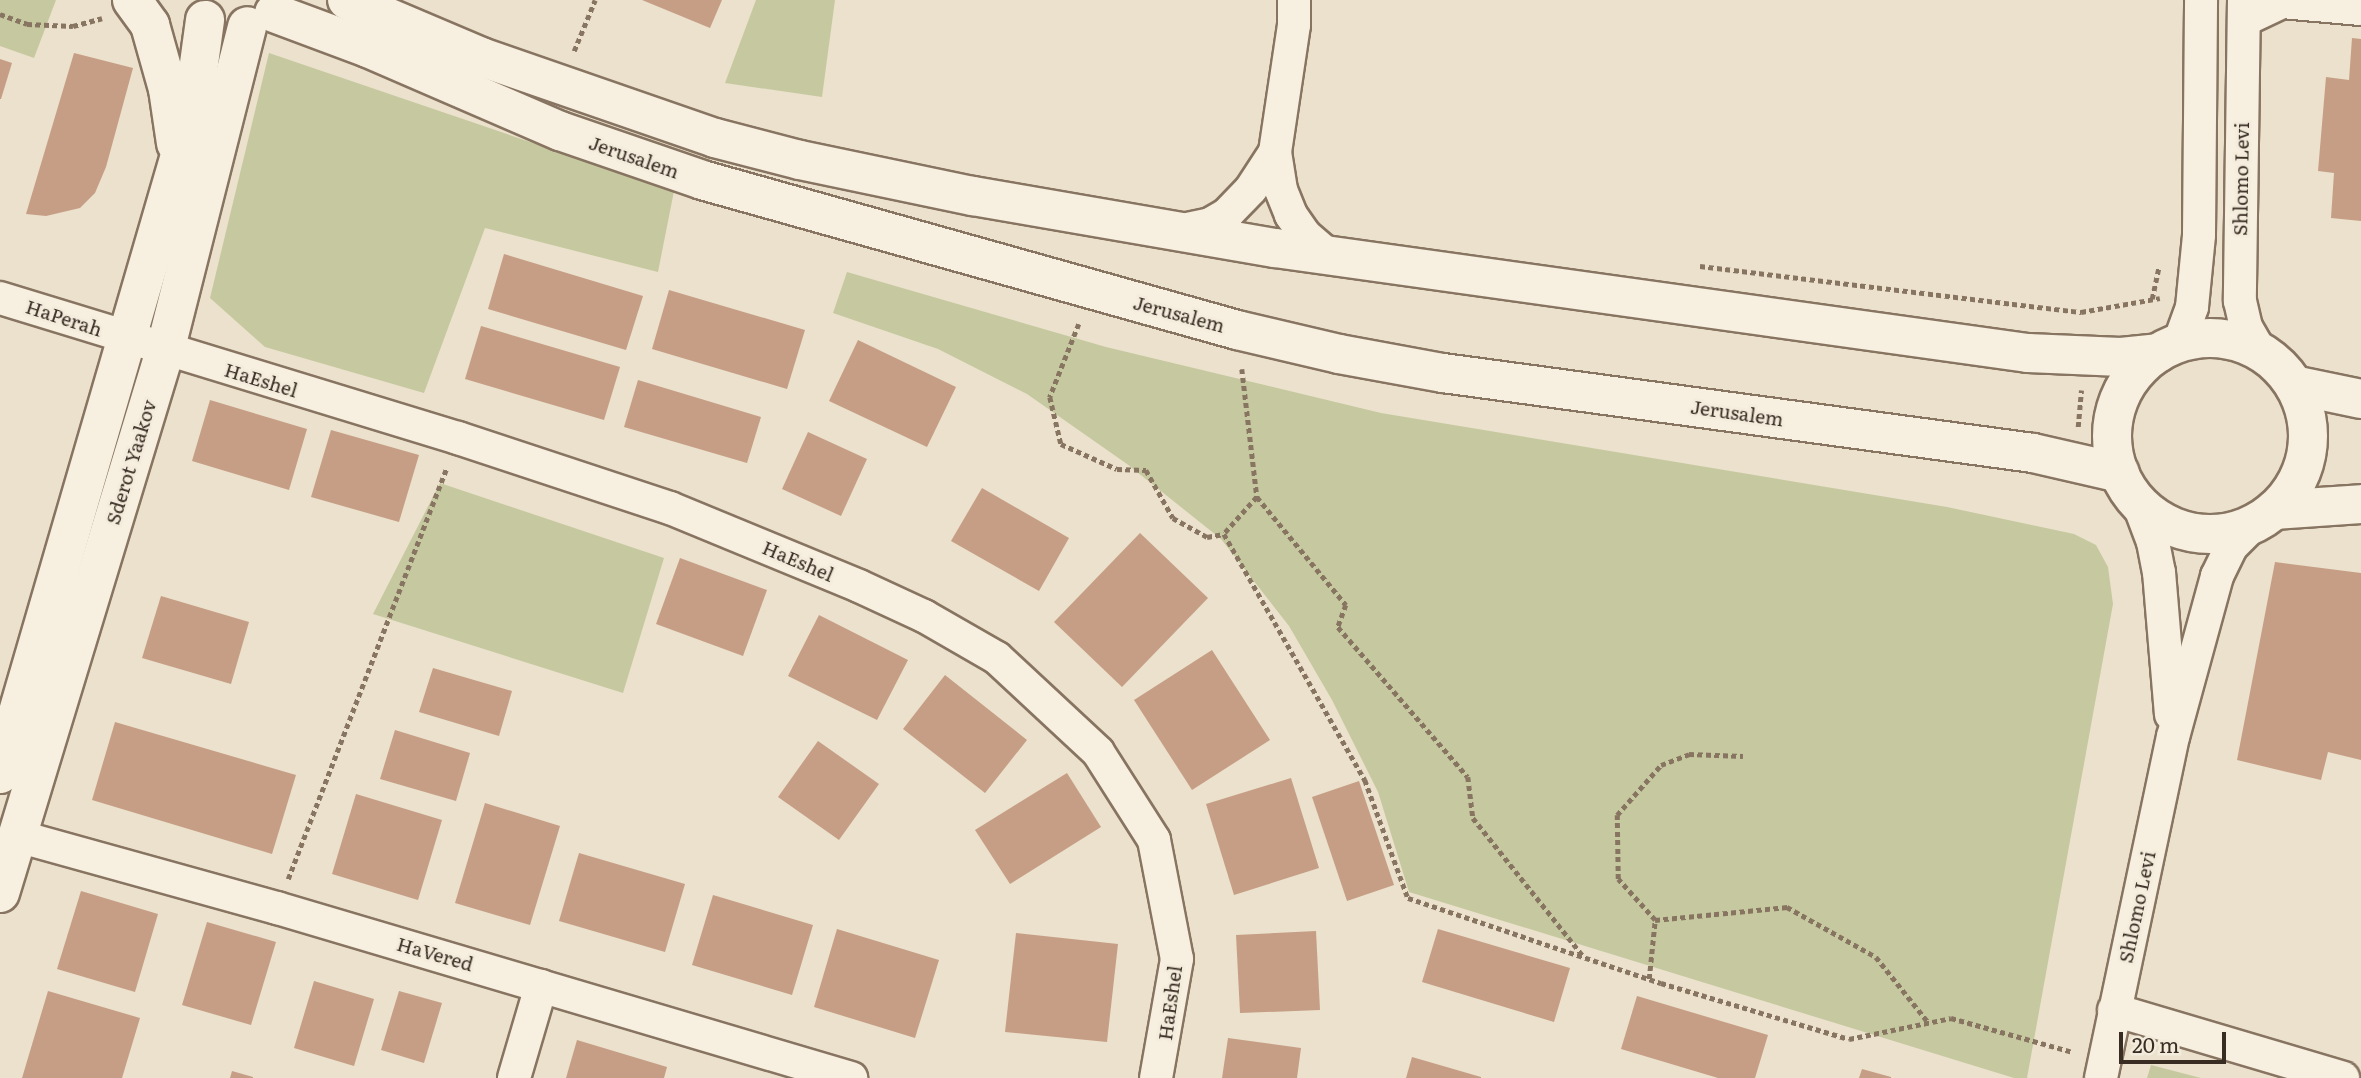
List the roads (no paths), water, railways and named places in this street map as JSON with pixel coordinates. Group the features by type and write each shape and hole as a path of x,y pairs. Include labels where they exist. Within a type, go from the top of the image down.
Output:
{"street":[{"path":"347,0 481,57 715,138 800,160 973,196 1328,255 2028,353 2122,357 2168,348 2223,338 2249,345 2275,362 2294,385 2305,410 2308,437 2304,464 2292,489 2265,516 2235,531 2191,532 2166,524 2129,488 2115,463 2112,433 2117,402 2132,375 2168,348 2192,307 2199,235 2201,0"},
{"path":"2244,10 2282,2 2361,9"},
{"path":"135,4 150,25 168,89 178,161"},
{"path":"1297,8 1275,152 1281,190 1291,215 1305,235 1328,255"},
{"name":"Sderot Yaakov","path":"0,774 192,114 194,10"},
{"name":"Jerusalem","path":"194,10 232,28 268,13 368,48 493,103 611,149 824,216 1237,330 1339,355 1444,373 2033,453 2129,488"},
{"name":"Shlomo Levi","path":"2244,10 2240,301 2246,327 2261,353"},
{"name":"Sderot Yaakov","path":"0,893 268,13"},
{"path":"1177,232 1210,224 1227,214 1251,189 1275,152"},
{"name":"HaPerah","path":"0,298 128,339"},
{"name":"HaEshel","path":"128,339 458,439 670,508 924,616 997,658 1098,752 1154,840 1177,960 1156,1078"},
{"path":"2294,385 2361,399"},
{"name":"Shlomo Levi","path":"2129,488 2153,542 2159,572 2173,737"},
{"path":"2265,516 2361,504"},
{"name":"Shlomo Levi","path":"2103,1069 2173,737 2217,576 2231,547 2265,516"},
{"name":"HaVered","path":"17,836 277,908 851,1078"},
{"path":"514,1078 541,986"},
{"path":"2115,1010 2343,1078"}]}
